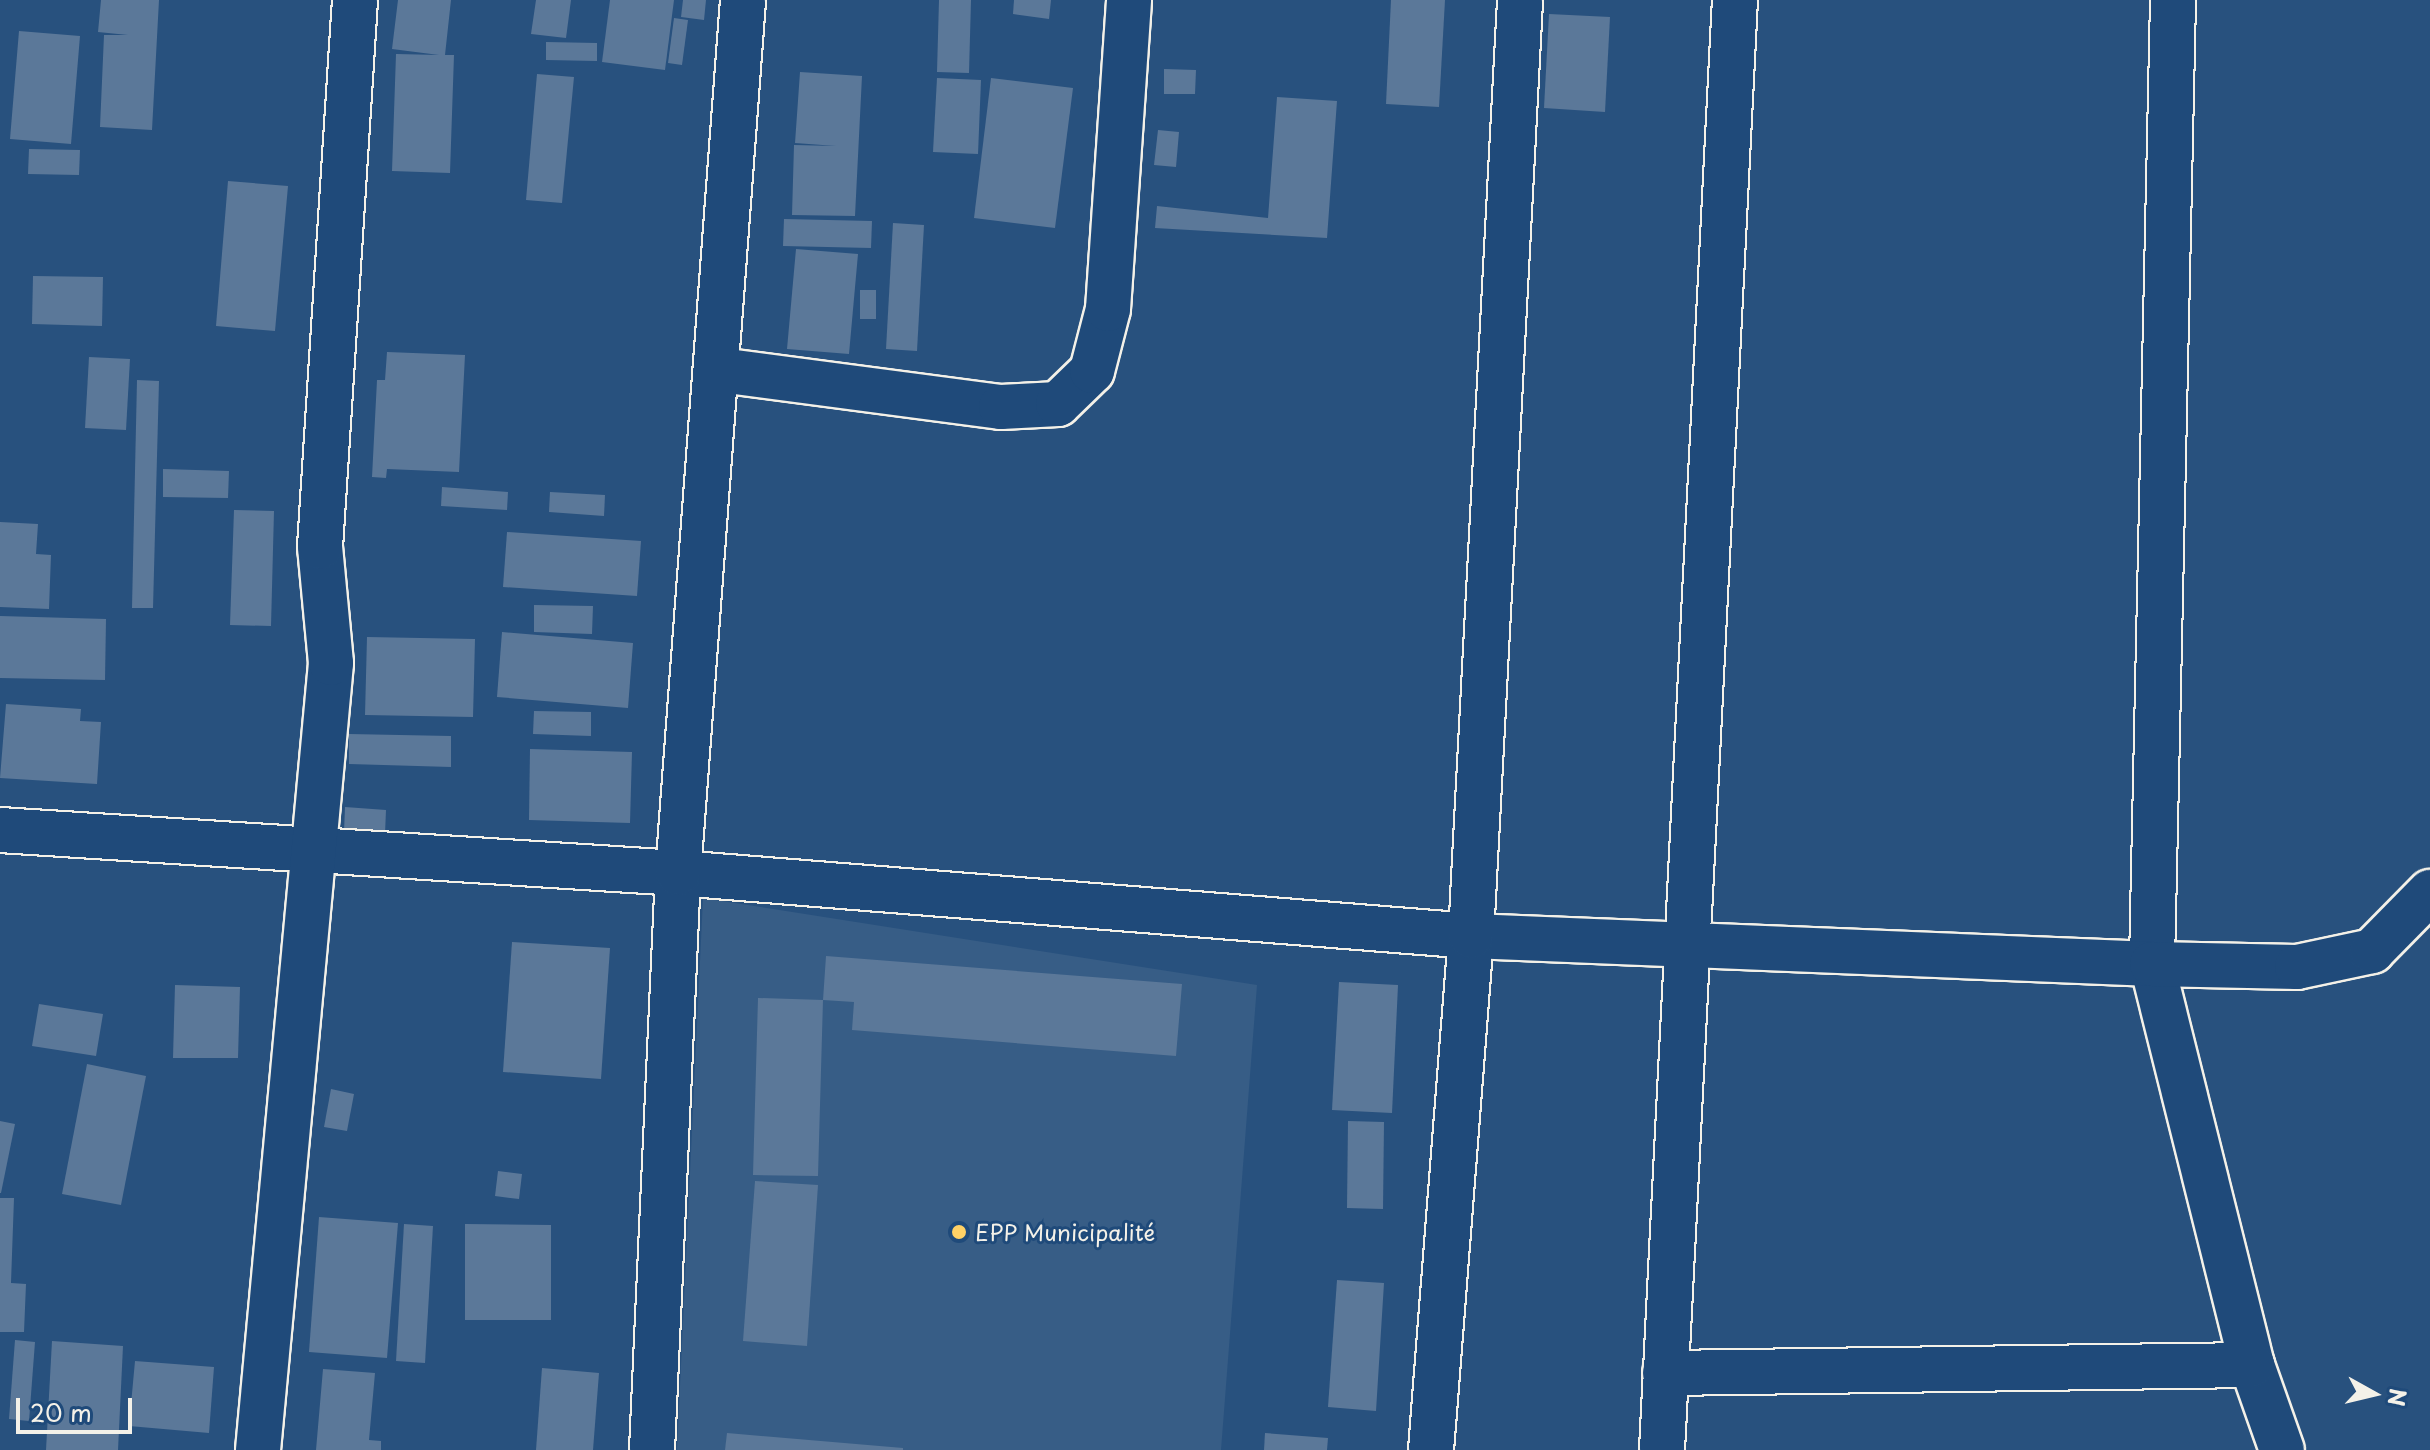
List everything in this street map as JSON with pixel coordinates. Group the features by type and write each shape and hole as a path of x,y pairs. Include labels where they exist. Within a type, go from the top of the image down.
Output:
{"street":[{"path":"258,1450 309,855 331,663 320,547 355,0"},
{"path":"652,1450 678,873 720,370 743,0"},
{"path":"720,370 1001,407 1058,404 1092,371 1108,309 1129,0"},
{"path":"1431,1450 1471,936 1520,0"},
{"path":"1662,1450 1691,945 1735,0"},
{"path":"2173,0 2152,964 2252,1365 2282,1450"},
{"path":"0,830 309,855 678,873 1471,936 2152,964 2297,967 2372,951 2430,892"},
{"path":"1665,1373 2252,1365"}],"shaded area":[{"path":"703,898 1257,985 1221,1450 677,1450"}],"building":[{"path":"101,0 159,0 152,130 100,127 104,35 128,35 98,32"},
{"path":"398,0 451,0 445,55 454,55 450,173 392,171 396,54 439,55 392,49"},
{"path":"536,0 571,0 566,38 531,34"},
{"path":"610,0 674,0 665,70 602,62"},
{"path":"683,0 706,0 704,20 681,17"},
{"path":"939,0 971,0 969,73 937,72"},
{"path":"1014,0 1051,0 1049,19 1013,14"},
{"path":"1391,0 1445,0 1439,107 1386,104"},
{"path":"1549,14 1610,17 1605,112 1544,108"},
{"path":"674,18 688,20 682,65 668,63"},
{"path":"19,31 80,36 71,144 10,139"},
{"path":"546,42 597,43 597,61 546,60"},
{"path":"1164,69 1196,70 1195,94 1164,94"},
{"path":"800,72 862,76 855,216 792,215 794,145 836,146 795,143"},
{"path":"537,74 574,77 562,203 526,200"},
{"path":"937,78 981,80 978,154 933,152"},
{"path":"991,78 1073,88 1055,228 974,218"},
{"path":"1277,97 1337,101 1327,238 1155,228 1157,206 1268,218"},
{"path":"1158,130 1179,132 1176,167 1154,165"},
{"path":"29,149 80,150 79,175 28,174"},
{"path":"228,181 288,186 275,331 216,326"},
{"path":"784,219 872,221 871,248 783,246"},
{"path":"893,223 924,225 917,351 886,349"},
{"path":"796,249 858,254 849,354 787,349"},
{"path":"33,276 103,277 102,326 32,324"},
{"path":"860,290 876,290 876,319 860,319"},
{"path":"387,352 465,355 459,472 387,469 386,478 372,477 377,380 385,380"},
{"path":"89,357 130,359 126,430 85,428"},
{"path":"137,380 159,381 153,608 132,608"},
{"path":"163,469 229,471 228,498 163,497"},
{"path":"442,487 508,492 507,510 441,506"},
{"path":"550,492 605,495 604,516 549,512"},
{"path":"234,510 274,511 271,626 230,625"},
{"path":"0,522 38,524 36,554 51,555 49,609 0,607"},
{"path":"507,532 641,541 637,596 503,587"},
{"path":"534,605 593,606 592,634 534,632"},
{"path":"0,616 106,619 105,680 0,678"},
{"path":"502,632 633,643 628,708 497,697"},
{"path":"367,637 475,639 473,717 365,715"},
{"path":"6,704 81,709 80,721 101,722 97,784 0,778"},
{"path":"534,711 591,712 591,736 533,734"},
{"path":"349,734 451,736 451,767 349,764"},
{"path":"530,749 632,752 630,823 529,820"},
{"path":"345,807 386,810 385,834 344,832"},
{"path":"512,942 610,948 601,1079 503,1072"},
{"path":"826,956 1182,984 1176,1056 852,1030 854,1002 823,1000"},
{"path":"1339,982 1398,985 1392,1113 1332,1110"},
{"path":"175,985 240,987 238,1058 173,1058"},
{"path":"758,998 823,1000 818,1176 753,1175"},
{"path":"39,1004 103,1014 96,1056 32,1046"},
{"path":"87,1064 146,1076 121,1205 62,1194"},
{"path":"331,1089 354,1094 347,1131 324,1127"},
{"path":"0,1121 15,1124 1,1193 0,1193"},
{"path":"1348,1121 1384,1122 1383,1209 1347,1208"},
{"path":"498,1171 522,1174 519,1199 495,1196"},
{"path":"755,1181 818,1185 807,1346 743,1341"},
{"path":"0,1198 14,1198 11,1283 26,1284 24,1332 0,1332"},
{"path":"319,1217 398,1223 387,1358 309,1352"},
{"path":"404,1224 433,1226 425,1363 396,1361"},
{"path":"465,1224 551,1225 551,1320 465,1320"},
{"path":"1337,1280 1384,1283 1376,1411 1328,1407"},
{"path":"15,1340 35,1342 29,1421 9,1419"},
{"path":"52,1341 123,1346 118,1450 46,1450"},
{"path":"135,1361 214,1367 209,1433 129,1426"},
{"path":"542,1368 599,1373 593,1450 536,1450"},
{"path":"323,1369 375,1373 369,1440 381,1441 381,1450 316,1450"},
{"path":"727,1433 903,1448 903,1450 725,1450"},
{"path":"1265,1433 1328,1438 1327,1450 1264,1450"}],"place":[{"name":"EPP Municipalité","path":"959,1232"}]}
